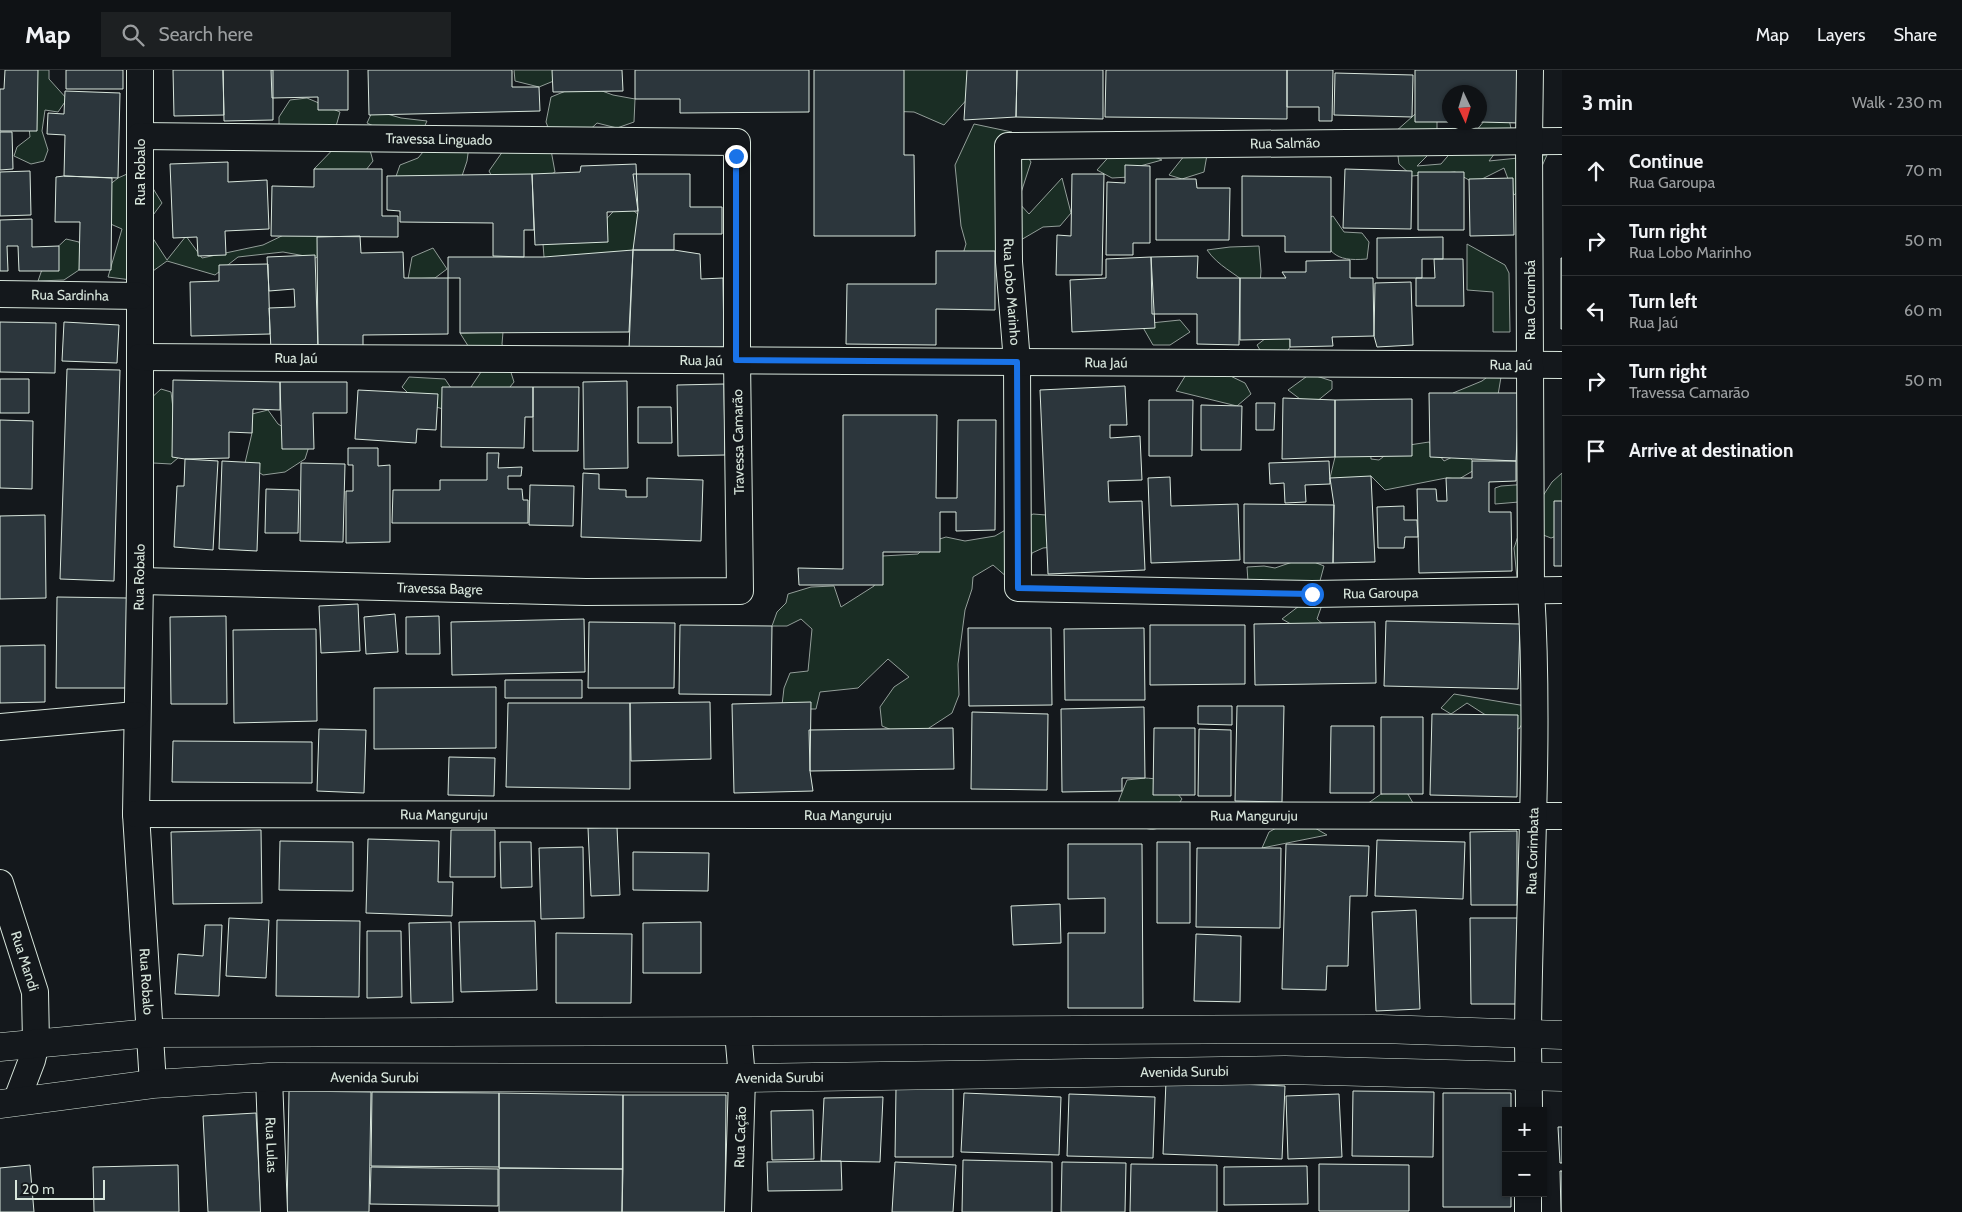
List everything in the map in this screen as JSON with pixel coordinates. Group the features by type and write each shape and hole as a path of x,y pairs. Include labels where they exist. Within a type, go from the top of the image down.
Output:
{"street":[{"name":"Rua Robalo","path":"140,70 140,581 136,715 136,814 153,1084"},
{"name":"Rua Corumbá","path":"1530,70 1531,590"},
{"name":"Travessa Linguado","path":"140,136 737,142"},
{"name":"Rua Salmão","path":"1008,146 1562,141"},
{"name":"Travessa Camarão","path":"737,142 736,360 740,591"},
{"name":"Rua Lobo Marinho","path":"1008,146 1009,262 1017,362 1018,588"},
{"name":"Rua Sardinha","path":"0,294 140,296"},
{"name":"Rua Jaú","path":"140,357 1562,366"},
{"name":"Travessa Bagre","path":"140,581 586,592 740,591"},
{"name":"Rua Garoupa","path":"1018,588 1312,594 1562,590"},
{"name":"Rua Corimbata","path":"1529,1107 1528,1035 1534,817 1534,637 1531,590"},
{"path":"0,727 136,715"},
{"name":"Rua Manguruju","path":"136,814 1562,816"},
{"name":"Rua Mandi","path":"0,883 35,992 36,1043 32,1060 8,1103"},
{"path":"0,1047 151,1033 1381,1029 1562,1035"},
{"name":"Rua Cação","path":"738,1032 742,1078 738,1212"},
{"name":"Avenida Surubi","path":"8,1103 153,1084 269,1077 742,1078 1285,1070 1562,1077"},
{"name":"Rua Lulas","path":"269,1077 274,1212"},
{"path":"1528,1197 1528,1212"}],"green space":[{"path":"23,70 49,70 49,79 67,99 58,112 45,110 42,131 48,150 44,161 31,164 14,156 17,147 30,137"},
{"path":"514,70 555,70 556,80 539,87 515,81"},
{"path":"881,70 972,70 970,96 944,125 914,112 884,111"},
{"path":"583,84 613,95 635,99 634,122 617,128 597,123 581,138 551,150 555,172 522,191 499,190 489,171 510,141 549,130 546,122 551,97"},
{"path":"307,98 340,112 335,130 279,130 279,117 290,100"},
{"path":"1422,108 1437,119 1437,146 1417,166 1441,164 1453,150 1477,130 1487,130 1487,117 1493,110 1509,119 1513,138 1498,149 1489,161 1547,155 1538,175 1514,195 1504,168 1474,183 1455,172 1412,176 1399,164 1395,132"},
{"path":"373,110 401,118 427,121 421,134 390,134 367,123"},
{"path":"974,124 1012,132 1031,162 1018,202 1029,214 1062,178 1071,213 1060,226 1043,227 997,254 963,254 966,244 961,226 955,165"},
{"path":"345,137 368,143 373,161 362,175 314,169"},
{"path":"433,140 469,146 467,161 458,188 394,182 400,165 418,158"},
{"path":"1192,146 1208,149 1204,172 1182,179 1169,175"},
{"path":"1130,147 1162,160 1140,166 1129,177 1112,178 1097,170 1113,152"},
{"path":"127,174 146,177 162,203 145,226 167,260 186,236 202,258 263,245 292,231 320,224 329,243 316,258 283,252 238,257 215,275 167,261 139,281 108,277 122,229 106,222 108,186"},
{"path":"622,202 643,218 633,250 581,265 544,257 543,244 589,238"},
{"path":"1333,216 1344,232 1362,233 1369,242 1367,259 1355,260 1339,257 1329,248 1315,224"},
{"path":"66,239 79,242 83,257 79,270 64,280 38,281 46,258"},
{"path":"1467,244 1505,265 1509,273 1510,332 1493,332 1493,292 1467,290"},
{"path":"1259,246 1260,284 1248,285 1216,261 1207,250 1230,247"},
{"path":"433,248 447,269 435,278 408,279 412,257"},
{"path":"1180,320 1190,332 1170,345 1153,345 1141,324"},
{"path":"503,332 502,344 514,382 502,397 443,409 416,401 402,387 409,377 445,379 451,388 469,390 485,366 470,349 460,333"},
{"path":"1270,335 1290,339 1290,347 1284,357 1266,360 1257,345"},
{"path":"1503,365 1497,401 1460,413 1453,393 1482,381"},
{"path":"1220,371 1245,383 1251,394 1237,406 1176,391 1187,373"},
{"path":"1310,374 1332,381 1332,389 1316,402 1300,399 1288,390"},
{"path":"161,389 171,392 179,457 171,464 153,463 147,457 148,401"},
{"path":"268,410 278,424 310,443 305,459 285,472 263,475 245,463 252,433 252,414"},
{"path":"1370,441 1371,459 1379,460 1396,447 1429,442 1444,461 1467,450 1476,469 1459,479 1446,478 1385,490 1371,476 1348,484 1330,478 1335,457"},
{"path":"1562,473 1562,534 1551,538 1538,533 1532,578 1517,578 1514,548 1522,524 1519,502 1495,504 1495,488 1529,484 1535,508 1552,482"},
{"path":"1033,514 1046,515 1063,546 1043,548 1032,553 1027,583 1015,584 993,565 973,577 972,589 965,610 958,664 959,695 952,713 923,732 899,733 882,726 880,707 894,687 909,677 888,659 858,688 820,692 816,709 788,709 782,705 784,688 790,673 808,671 812,629 801,619 787,626 772,626 777,612 786,603 788,594 811,587 834,586 841,607 874,586 882,556 918,554 930,542 946,537 965,541 995,536"},
{"path":"1304,558 1324,566 1317,592 1248,582 1247,567 1264,566 1275,568"},
{"path":"1323,602 1317,619 1325,626 1298,628 1282,619 1299,606"},
{"path":"1454,694 1532,707 1519,729 1484,714 1467,703 1451,714 1441,708"},
{"path":"1145,778 1163,781 1174,789 1182,799 1166,822 1157,828 1145,828 1139,825 1119,809 1119,800 1127,780"},
{"path":"1405,789 1417,810 1367,804 1381,794"},
{"path":"1296,817 1327,835 1262,848 1269,832"}],"building":[{"path":"5,70 38,70 37,131 0,131 0,89 4,89"},
{"path":"66,70 123,70 123,89 66,89"},
{"path":"173,70 223,70 224,115 174,116"},
{"path":"223,70 273,70 273,120 224,121"},
{"path":"271,70 348,70 348,110 318,110 318,97 272,98"},
{"path":"368,70 512,70 512,87 539,87 540,111 369,115"},
{"path":"552,70 622,70 623,91 553,92"},
{"path":"635,70 809,70 809,112 680,113 680,99 635,99"},
{"path":"814,70 904,70 904,155 914,155 915,236 814,236"},
{"path":"967,70 1017,70 1016,117 964,120"},
{"path":"1017,70 1103,70 1103,119 1016,117"},
{"path":"1106,70 1287,70 1287,119 1105,117"},
{"path":"1287,70 1333,70 1332,121 1319,121 1319,107 1287,107"},
{"path":"1415,70 1521,70 1520,123 1487,122 1487,85 1442,85 1442,122 1415,122"},
{"path":"1335,73 1413,75 1412,117 1334,115"},
{"path":"65,91 120,93 118,178 64,176 65,135 47,134 48,113 64,114"},
{"path":"0,132 12,132 13,169 0,170"},
{"path":"228,162 228,182 267,180 269,229 225,231 226,255 198,256 197,237 173,238 170,164"},
{"path":"636,164 638,211 607,212 608,242 535,245 532,174 580,172 581,166"},
{"path":"1125,165 1150,166 1150,243 1133,243 1133,255 1106,255 1107,182 1125,183"},
{"path":"314,169 382,169 382,216 398,216 398,237 271,236 272,186 314,187"},
{"path":"1345,169 1412,171 1411,229 1343,228"},
{"path":"30,171 31,215 0,216 0,172"},
{"path":"1418,172 1464,172 1464,230 1418,230"},
{"path":"532,174 534,230 524,230 524,257 493,256 493,223 400,222 400,211 387,210 387,176"},
{"path":"633,174 690,174 690,207 722,207 722,234 674,234 674,250 633,250 638,211"},
{"path":"1072,174 1104,174 1102,275 1056,275 1057,235 1071,236"},
{"path":"1242,176 1331,177 1331,252 1285,252 1285,236 1242,236"},
{"path":"56,177 112,178 111,270 79,270 80,222 55,222"},
{"path":"1513,178 1514,235 1470,236 1469,179"},
{"path":"1156,179 1196,179 1197,188 1230,188 1229,240 1156,240"},
{"path":"32,219 32,247 59,246 59,271 19,271 18,246 7,246 8,271 0,271 0,220"},
{"path":"360,236 361,253 403,252 404,278 448,278 448,334 363,335 363,349 318,349 317,237"},
{"path":"1443,237 1443,259 1422,259 1422,278 1377,278 1377,238"},
{"path":"633,250 629,332 460,333 460,278 448,278 448,257 544,257"},
{"path":"633,250 674,250 700,254 701,279 723,278 724,347 629,349"},
{"path":"936,251 995,251 995,310 936,309 936,345 846,344 847,284 936,284"},
{"path":"315,255 318,349 271,350 269,308 295,307 294,289 269,291 267,257"},
{"path":"1198,256 1197,278 1240,278 1239,345 1197,344 1197,314 1152,314 1151,257"},
{"path":"1151,257 1155,328 1072,332 1070,280 1106,278 1106,259"},
{"path":"1562,258 1562,329 1561,329"},
{"path":"1434,259 1463,259 1464,306 1416,306 1416,278 1435,278"},
{"path":"1350,260 1350,278 1373,278 1374,336 1332,337 1333,346 1290,347 1290,339 1240,340 1240,278 1286,278 1282,272 1306,272 1306,261"},
{"path":"268,264 270,334 191,336 190,282 219,281 219,265"},
{"path":"1411,282 1413,345 1377,347 1374,336 1375,283"},
{"path":"0,322 56,323 55,373 0,372"},
{"path":"64,322 119,325 117,363 62,361"},
{"path":"67,369 120,370 114,581 60,579"},
{"path":"0,379 29,379 29,413 0,413"},
{"path":"173,380 280,382 280,410 253,409 252,433 229,432 229,458 185,459 172,457"},
{"path":"627,381 628,468 584,469 583,382"},
{"path":"280,382 347,382 347,413 313,413 314,449 282,449"},
{"path":"724,384 725,455 678,456 677,385"},
{"path":"1125,386 1127,425 1110,425 1110,438 1140,436 1142,480 1108,481 1109,502 1142,501 1145,570 1048,574 1040,390"},
{"path":"442,387 533,387 533,417 525,417 524,448 441,447"},
{"path":"533,387 579,387 578,451 533,451"},
{"path":"358,390 438,394 436,430 417,429 416,443 355,439"},
{"path":"1429,393 1519,393 1516,461 1430,457"},
{"path":"1283,398 1335,400 1335,457 1282,459"},
{"path":"1412,399 1412,456 1335,457 1335,400"},
{"path":"1149,400 1193,400 1192,456 1149,456"},
{"path":"1256,403 1275,403 1274,430 1256,430"},
{"path":"1201,405 1242,406 1241,450 1201,450"},
{"path":"638,407 671,407 672,443 638,443"},
{"path":"843,415 937,415 936,498 957,498 958,420 996,420 995,530 956,531 956,512 940,512 940,552 883,552 883,585 799,585 798,568 843,569"},
{"path":"0,420 33,421 32,489 0,488"},
{"path":"348,448 378,448 378,466 390,465 390,542 346,543 346,491 353,491 353,465 348,465"},
{"path":"487,453 499,453 498,468 522,467 521,476 508,476 508,489 522,489 523,500 528,500 528,523 392,523 393,490 440,490 440,480 487,480"},
{"path":"185,459 218,461 213,550 174,547 177,486 184,486"},
{"path":"222,461 260,463 257,551 219,549"},
{"path":"1329,461 1330,484 1305,485 1306,502 1285,503 1284,483 1270,484 1269,463"},
{"path":"1472,461 1516,461 1516,481 1489,482 1489,512 1511,512 1512,571 1419,573 1417,489 1436,489 1437,501 1447,501 1446,478 1472,478"},
{"path":"301,463 345,464 343,542 300,541"},
{"path":"583,473 599,474 599,489 626,490 626,497 647,497 647,478 703,480 701,541 581,537"},
{"path":"1371,476 1375,562 1333,563 1334,505 1330,478"},
{"path":"1170,477 1171,506 1238,504 1240,560 1151,563 1148,478"},
{"path":"530,485 574,486 573,526 529,525"},
{"path":"266,489 299,490 298,533 265,533"},
{"path":"1554,501 1562,501 1562,566 1554,566"},
{"path":"1244,504 1334,505 1333,563 1244,563"},
{"path":"1404,506 1404,520 1417,520 1418,537 1405,537 1404,548 1378,548 1377,507"},
{"path":"45,515 46,598 0,599 0,516"},
{"path":"57,597 128,598 127,688 56,688"},
{"path":"358,604 360,651 321,653 319,606"},
{"path":"395,614 398,652 366,654 364,617"},
{"path":"226,616 227,704 171,704 170,617"},
{"path":"439,616 440,654 406,654 406,617"},
{"path":"584,619 585,672 452,675 451,622"},
{"path":"1386,621 1520,624 1518,689 1384,686"},
{"path":"589,622 675,623 674,688 588,688"},
{"path":"1375,622 1376,683 1255,685 1254,624"},
{"path":"680,625 772,626 771,695 679,694"},
{"path":"1150,625 1245,625 1245,684 1150,685"},
{"path":"968,628 1051,628 1052,705 969,706"},
{"path":"1144,628 1145,700 1065,700 1064,629"},
{"path":"316,629 317,721 234,723 233,630"},
{"path":"45,645 45,702 0,703 0,646"},
{"path":"505,680 582,680 582,698 505,698"},
{"path":"496,687 496,748 374,749 374,688"},
{"path":"710,702 711,759 631,761 630,703"},
{"path":"811,702 810,771 813,791 734,793 732,704"},
{"path":"508,703 630,703 630,789 506,787"},
{"path":"1198,706 1232,706 1232,725 1198,724"},
{"path":"1237,706 1284,706 1282,802 1235,801"},
{"path":"1144,707 1145,778 1122,778 1122,791 1062,792 1061,709"},
{"path":"972,712 1048,714 1047,790 971,789"},
{"path":"1432,714 1518,715 1517,797 1430,795"},
{"path":"1381,717 1423,717 1423,794 1381,794"},
{"path":"1331,726 1374,726 1374,793 1330,793"},
{"path":"953,728 954,769 810,771 809,730"},
{"path":"1154,728 1195,728 1195,795 1153,795"},
{"path":"319,729 366,730 364,793 317,791"},
{"path":"1199,729 1231,730 1231,796 1198,796"},
{"path":"173,741 312,742 312,783 172,782"},
{"path":"449,757 495,758 494,796 448,795"},
{"path":"617,827 620,895 591,896 588,828"},
{"path":"261,830 262,903 173,904 171,832"},
{"path":"451,830 495,830 495,877 450,877"},
{"path":"1517,831 1517,905 1471,905 1470,832"},
{"path":"368,839 439,841 438,882 453,882 452,916 366,913"},
{"path":"1377,840 1465,842 1463,899 1375,896"},
{"path":"280,841 353,842 353,891 279,890"},
{"path":"500,842 531,842 532,887 501,888"},
{"path":"1157,842 1190,842 1190,923 1157,923"},
{"path":"1068,844 1142,844 1143,1008 1068,1008 1068,933 1105,933 1105,898 1068,899"},
{"path":"1286,844 1369,846 1367,896 1350,896 1348,966 1327,966 1326,990 1282,989"},
{"path":"583,847 584,918 541,919 539,848"},
{"path":"1197,848 1281,848 1280,928 1196,927"},
{"path":"633,852 709,853 708,891 633,890"},
{"path":"1060,904 1061,943 1013,945 1011,906"},
{"path":"1416,910 1420,1009 1376,1011 1372,912"},
{"path":"229,918 269,920 266,978 226,976"},
{"path":"1470,918 1518,918 1519,1004 1471,1004"},
{"path":"277,920 360,921 359,997 276,996"},
{"path":"535,921 537,990 461,992 459,922"},
{"path":"451,922 453,1002 411,1003 409,923"},
{"path":"701,922 701,973 643,973 643,923"},
{"path":"205,925 222,925 219,996 175,994 178,954 203,956"},
{"path":"367,931 401,931 402,997 367,998"},
{"path":"556,933 632,934 631,1003 556,1003"},
{"path":"1196,934 1241,936 1240,1002 1194,1001"},
{"path":"1166,1081 1285,1086 1282,1159 1163,1154"},
{"path":"896,1088 953,1089 953,1157 895,1157"},
{"path":"289,1091 371,1092 369,1212 287,1212"},
{"path":"1353,1091 1434,1092 1433,1157 1352,1156"},
{"path":"372,1092 499,1093 499,1167 371,1166"},
{"path":"499,1093 623,1095 623,1169 499,1168"},
{"path":"964,1093 1061,1097 1059,1155 961,1152"},
{"path":"1443,1093 1511,1093 1511,1107 1502,1107 1502,1197 1511,1197 1511,1207 1443,1207"},
{"path":"1069,1094 1155,1097 1153,1158 1067,1156"},
{"path":"1339,1094 1342,1157 1288,1159 1286,1096"},
{"path":"623,1095 726,1095 725,1212 622,1212"},
{"path":"883,1097 880,1162 821,1161 824,1098"},
{"path":"813,1110 814,1159 772,1160 771,1111"},
{"path":"256,1113 261,1212 208,1212 203,1116"},
{"path":"1558,1127 1562,1127 1562,1163 1560,1163"},
{"path":"963,1160 1052,1162 1052,1212 962,1212"},
{"path":"841,1161 842,1190 768,1191 767,1162"},
{"path":"895,1162 956,1165 953,1212 892,1212"},
{"path":"1062,1162 1126,1163 1125,1212 1061,1212"},
{"path":"1131,1164 1217,1165 1217,1212 1130,1212"},
{"path":"1319,1164 1409,1165 1409,1211 1319,1211"},
{"path":"30,1165 34,1212 0,1212 0,1168"},
{"path":"178,1165 179,1212 94,1212 93,1167"},
{"path":"1307,1166 1308,1204 1224,1205 1224,1167"},
{"path":"371,1167 498,1169 498,1206 370,1204"},
{"path":"499,1168 623,1169 622,1212 499,1212"},
{"path":"1560,1171 1562,1171 1562,1212 1561,1212"}],"route":[{"path":"736,156 736,360 1017,362 1018,588 1312,594"}]}
